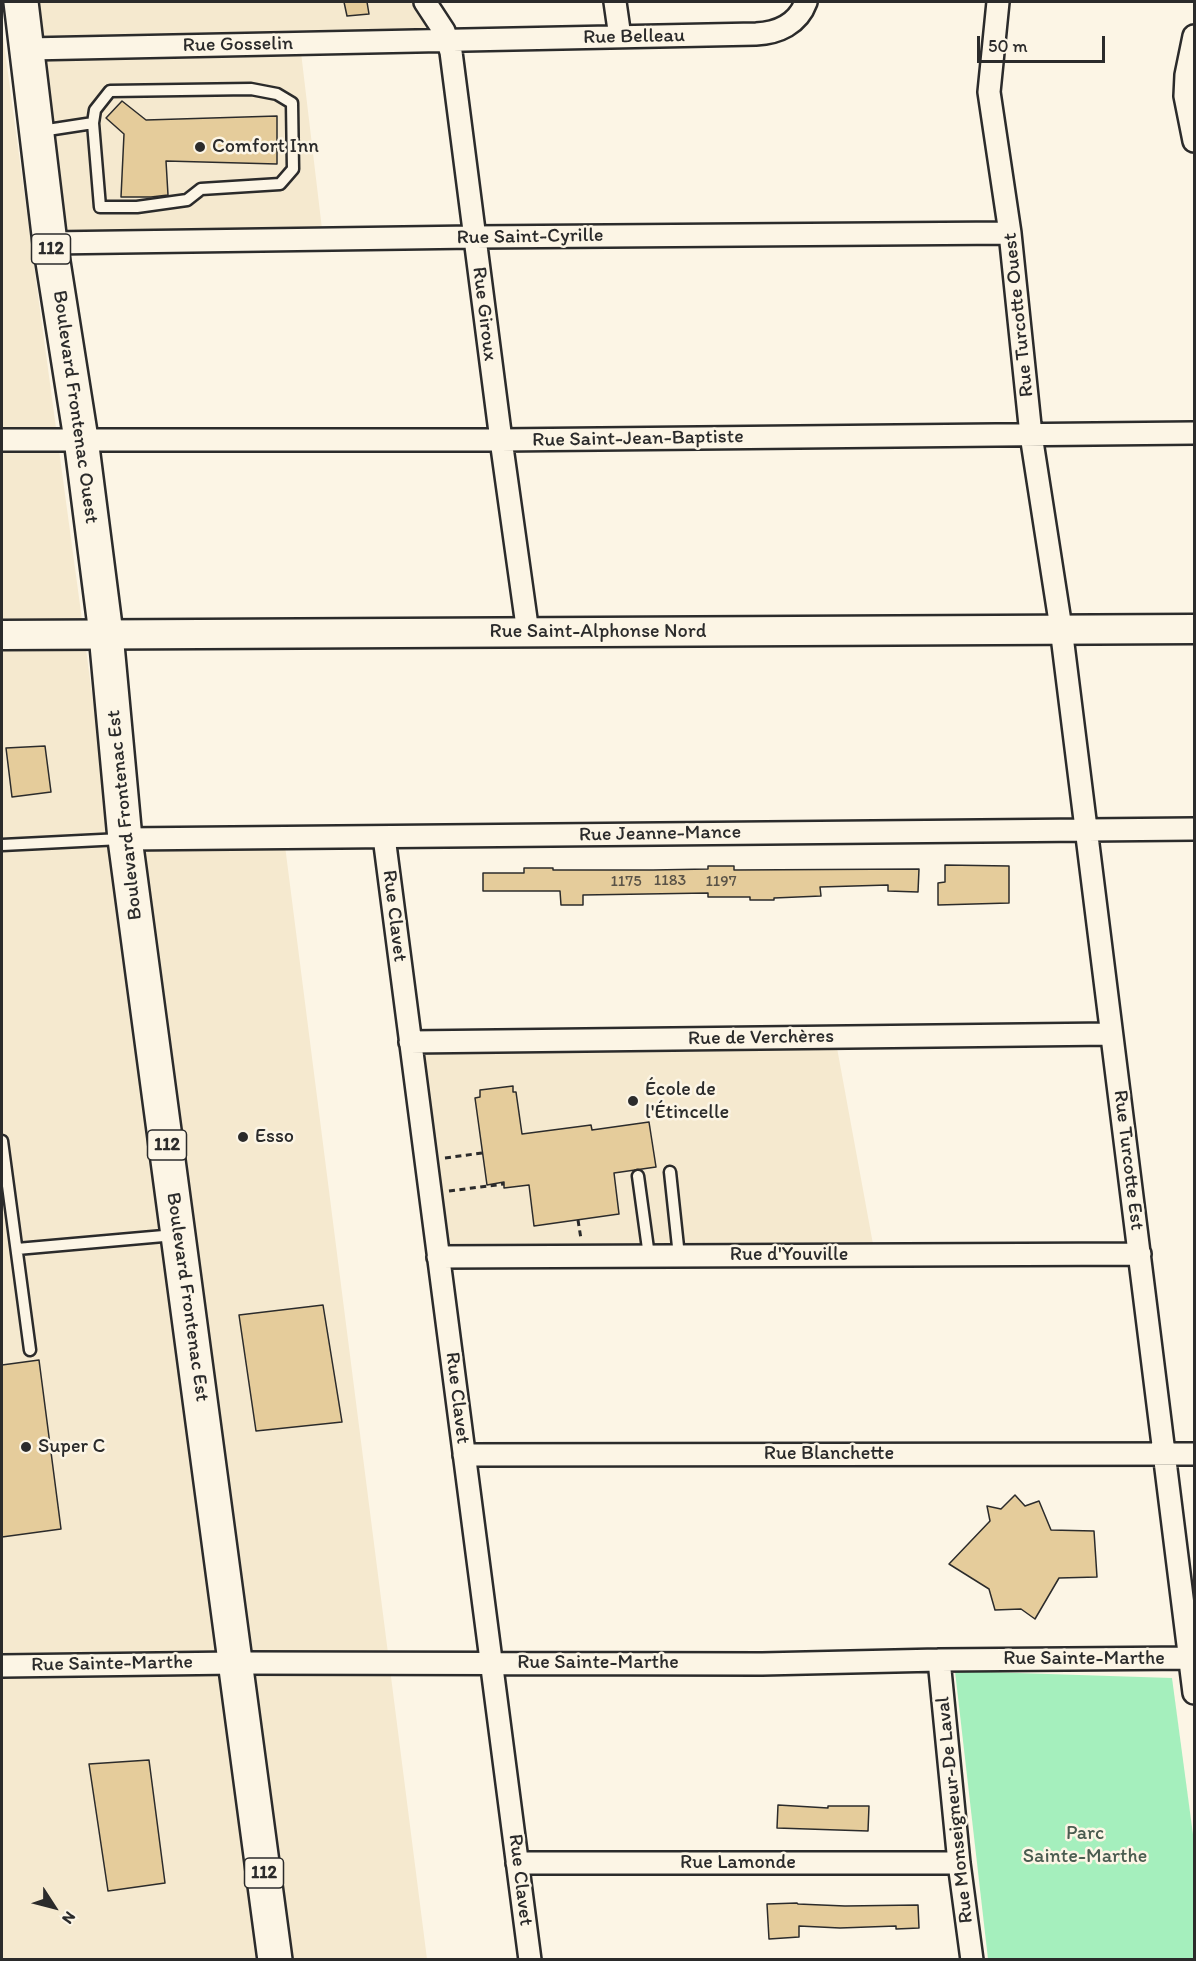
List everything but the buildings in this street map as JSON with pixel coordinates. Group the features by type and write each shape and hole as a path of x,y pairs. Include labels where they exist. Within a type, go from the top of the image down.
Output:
{"main road":[{"name":"Boulevard Frontenac Ouest","path":"21,2 50,243 81,439 106,634"},
{"name":"Rue Saint-Alphonse Nord","path":"2,635 1194,629"},
{"name":"Boulevard Frontenac Est","path":"106,634 125,839 275,1959"}],"street":[{"name":"Rue Giroux","path":"425,2 448,40 451,52 528,633"},
{"path":"615,2 620,37"},
{"name":"Rue Belleau","path":"448,40 772,33 788,26 798,16 806,2"},
{"name":"Rue Turcotte Ouest","path":"998,2 989,92 1010,233 1031,435 1061,628"},
{"path":"1194,36 1186,75 1185,96 1194,141"},
{"name":"Rue Gosselin","path":"28,49 448,40"},
{"name":"Rue Saint-Cyrille","path":"50,243 1010,233"},
{"name":"Rue Saint-Jean-Baptiste","path":"2,440 501,441 1194,433"},
{"name":"Rue Turcotte Est","path":"1061,628 1192,1658 1194,1693"},
{"name":"Rue Jeanne-Mance","path":"125,839 1194,829"},
{"name":"Rue Clavet","path":"384,837 530,1959"},
{"name":"Rue de Verchères","path":"411,1042 1111,1034"},
{"name":"Rue d'Youville","path":"438,1257 1140,1254"},
{"name":"Rue Blanchette","path":"464,1455 1194,1454"},
{"name":"Rue Sainte-Marthe","path":"2,1666 491,1662 762,1664 1192,1658"},
{"name":"Rue Monseigneur-De Laval","path":"939,1660 959,1863 972,1959"},
{"name":"Rue Lamonde","path":"517,1863 959,1863"}],"lane":[{"path":"251,89 278,94 292,103 293,169 280,184 201,189 187,200 137,207 100,207 93,123 95,110 110,90 251,89"},
{"path":"38,131 93,123"},
{"path":"2,845 125,839"},
{"path":"2,1141 30,1350"},
{"path":"670,1172 679,1256"},
{"path":"638,1176 650,1256"},
{"path":"16,1249 179,1235"}],"path":[{"path":"426,1161 482,1153"},
{"path":"430,1193 504,1184"}],"shaded area":[{"path":"28,2 425,2 444,31 300,44 322,229 58,236"},
{"path":"2,29 262,1949 275,1959 2,1959"},
{"path":"284,838 427,1959 287,1959 131,839"},
{"name":"École de l'Étincelle","path":"835,1037 875,1255 438,1257 410,1042"}],"green space":[{"name":"Parc Sainte-Marthe","path":"955,1671 1172,1678 1194,1842 1194,1959 988,1959"}],"place":[{"name":"Comfort Inn","path":"200,147"},
{"name":"École de l'Étincelle","path":"633,1101"},
{"name":"Esso","path":"243,1137"},
{"name":"Super C","path":"26,1447"}]}
